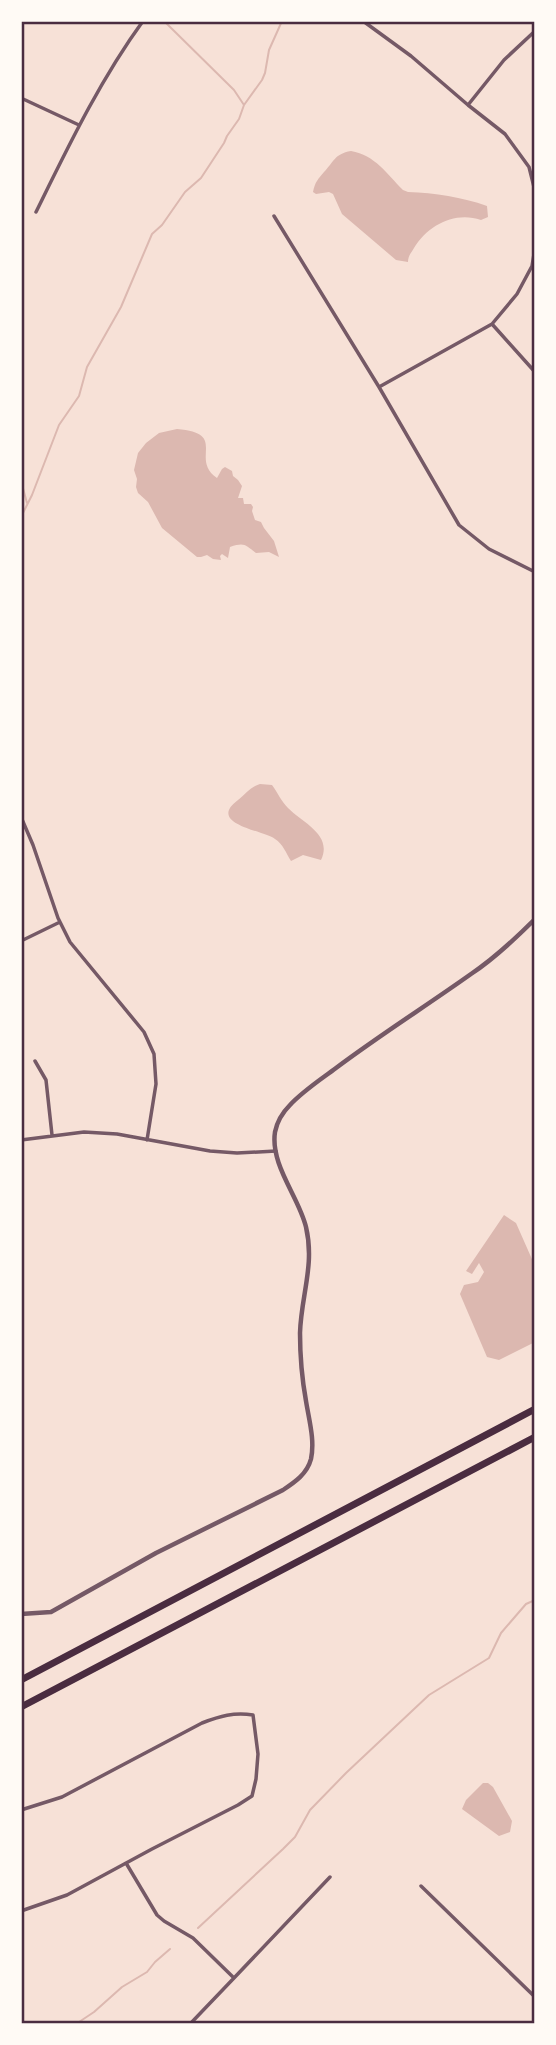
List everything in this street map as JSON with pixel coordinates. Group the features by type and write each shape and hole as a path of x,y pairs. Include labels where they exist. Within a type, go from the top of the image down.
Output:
{"highway":[{"path":"21,1680 535,1409"},
{"path":"21,1707 535,1437"}],"street":[{"path":"36,212 79,125 142,21"},
{"path":"363,21 411,56 505,134 529,167 535,191"},
{"path":"468,105 505,60 535,30"},
{"path":"21,98 79,125"},
{"path":"274,216 379,387 459,525 489,550 535,572"},
{"path":"379,387 492,324 517,294 532,266 535,251"},
{"path":"492,324 535,372"},
{"path":"22,819 70,942 144,1032 154,1054 156,1084 147,1140"},
{"path":"21,1614 51,1612 156,1553 283,1490 307,1470 312,1447 300,1332 310,1254 301,1210 276,1152 274,1141 277,1125 300,1095 498,955 535,919"},
{"path":"21,941 60,922"},
{"path":"35,1061 46,1080 52,1135"},
{"path":"21,1140 84,1132 117,1134 210,1151 276,1152"},
{"path":"21,1810 61,1797 202,1723 225,1715 253,1715 258,1754 256,1779 251,1796 67,1895 21,1911"},
{"path":"126,1863 157,1914 193,1938 234,1978"},
{"path":"190,2024 330,1877"},
{"path":"421,1886 535,1997"}],"shaded area":[{"path":"351,151 374,161 403,190 478,203 487,206 488,217 481,220 462,217 443,222 420,240 408,262 396,260 342,214 333,194 313,192 317,181 335,159"},
{"path":"177,429 192,431 201,436 205,441 209,471 217,478 225,467 232,471 242,486 238,498 243,498 244,504 251,504 255,520 261,522 274,541 279,557 269,552 256,553 242,545 230,547 228,558 222,554 221,560 207,555 197,557 162,528 148,502 138,493 134,470 138,453 146,443 159,433"},
{"path":"260,784 272,785 283,803 315,830 323,843 321,860 303,855 291,861 275,839 232,821 230,808"},
{"path":"504,1215 516,1223 535,1266 535,1342 499,1360 487,1357 460,1294 464,1285 478,1282 484,1272 479,1263 472,1274 466,1271"},
{"path":"483,1783 493,1787 512,1821 510,1832 499,1836 462,1809 466,1800"}],"waterway":[{"path":"164,21 234,90 244,105"},
{"path":"21,517 59,425 79,396 87,367 121,307 152,234 162,225 185,192 201,178 239,119 244,105 262,80 269,50 282,21"},
{"path":"21,481 27,503"},
{"path":"198,1928 295,1837 310,1810 429,1695 489,1658 501,1633 526,1604 535,1600"},
{"path":"76,2024 122,1987 147,1972 170,1949"}]}
